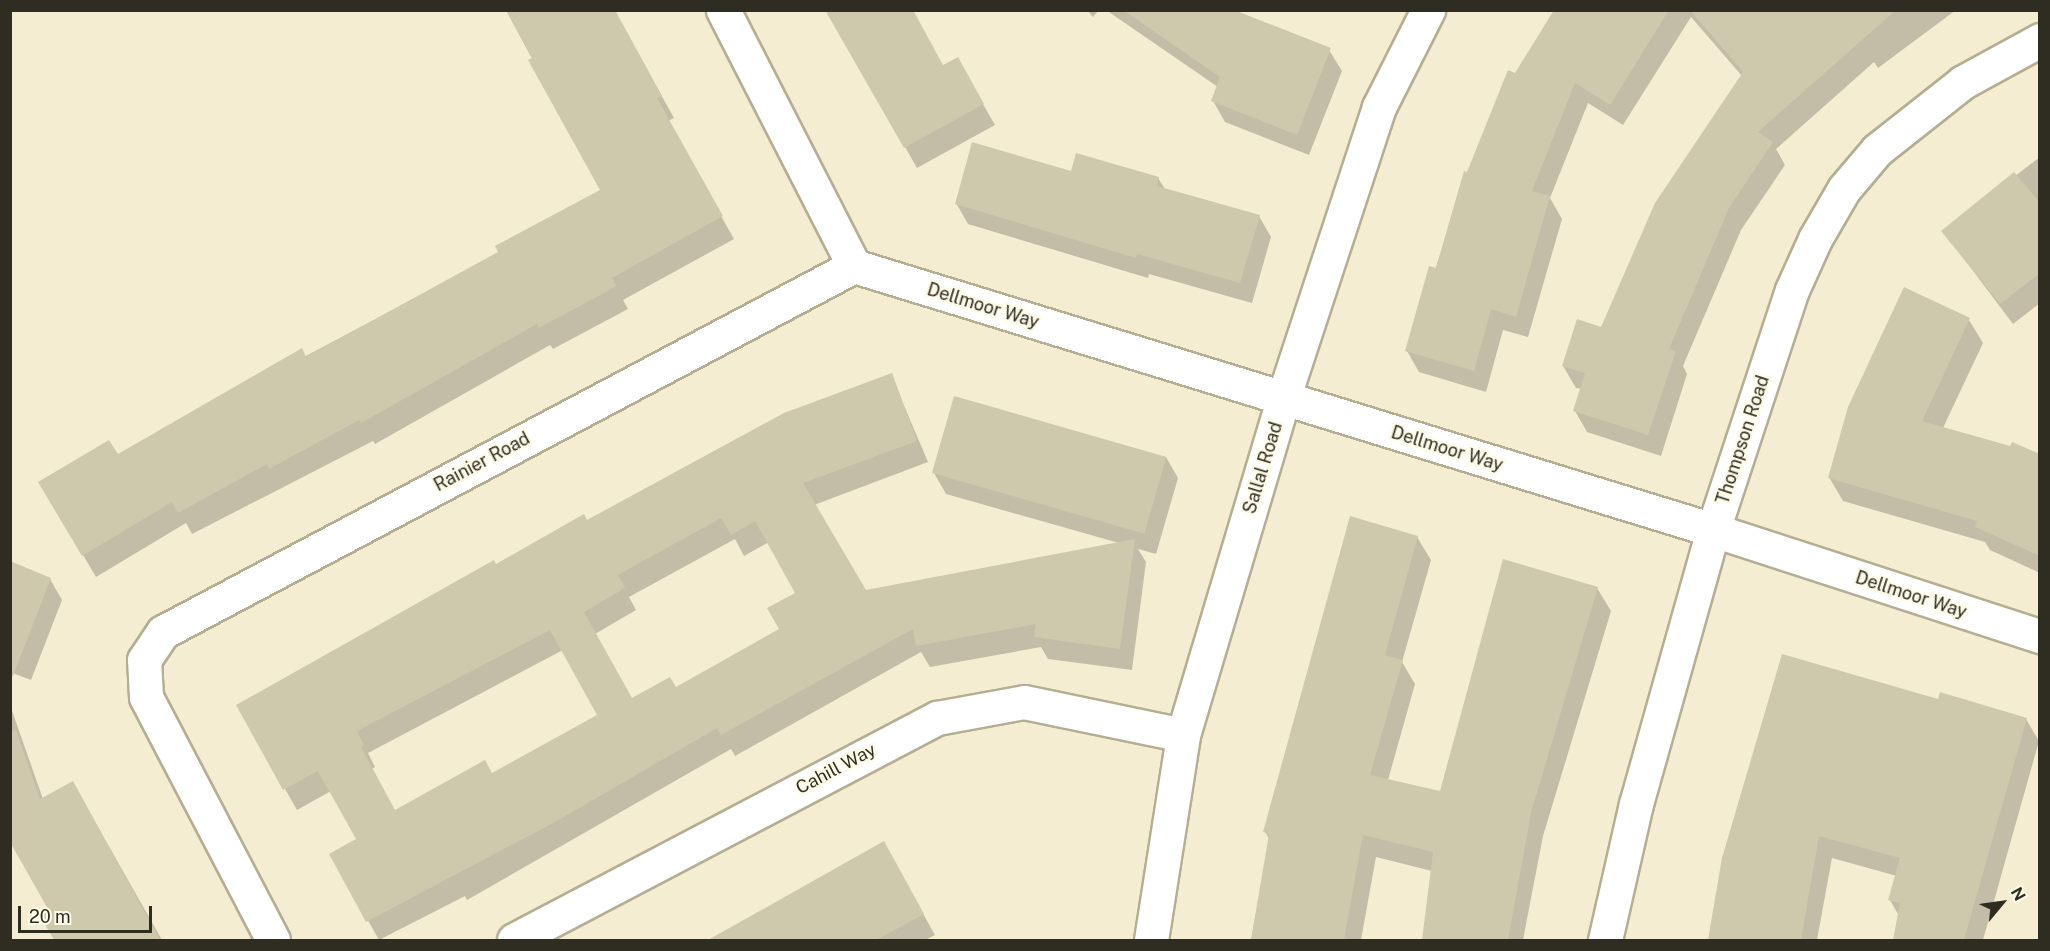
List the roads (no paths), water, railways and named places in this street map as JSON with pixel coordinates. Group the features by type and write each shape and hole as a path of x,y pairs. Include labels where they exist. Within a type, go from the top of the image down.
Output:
{"street":[{"path":"723,10 854,266"},
{"name":"Sallal Road","path":"1152,940 1183,735 1283,399 1379,107 1428,10"},
{"name":"Thompson Road","path":"1605,940 1636,804 1713,530 1792,290 1815,239 1844,189 1877,150 1916,116 1963,82 2040,40"},
{"name":"Dellmoor Way","path":"854,266 1713,530 2040,636"},
{"name":"Rainier Road","path":"273,940 146,697 144,660 163,632 854,266"},
{"name":"Cahill Way","path":"514,940 937,718 1024,702 1183,735"}]}
